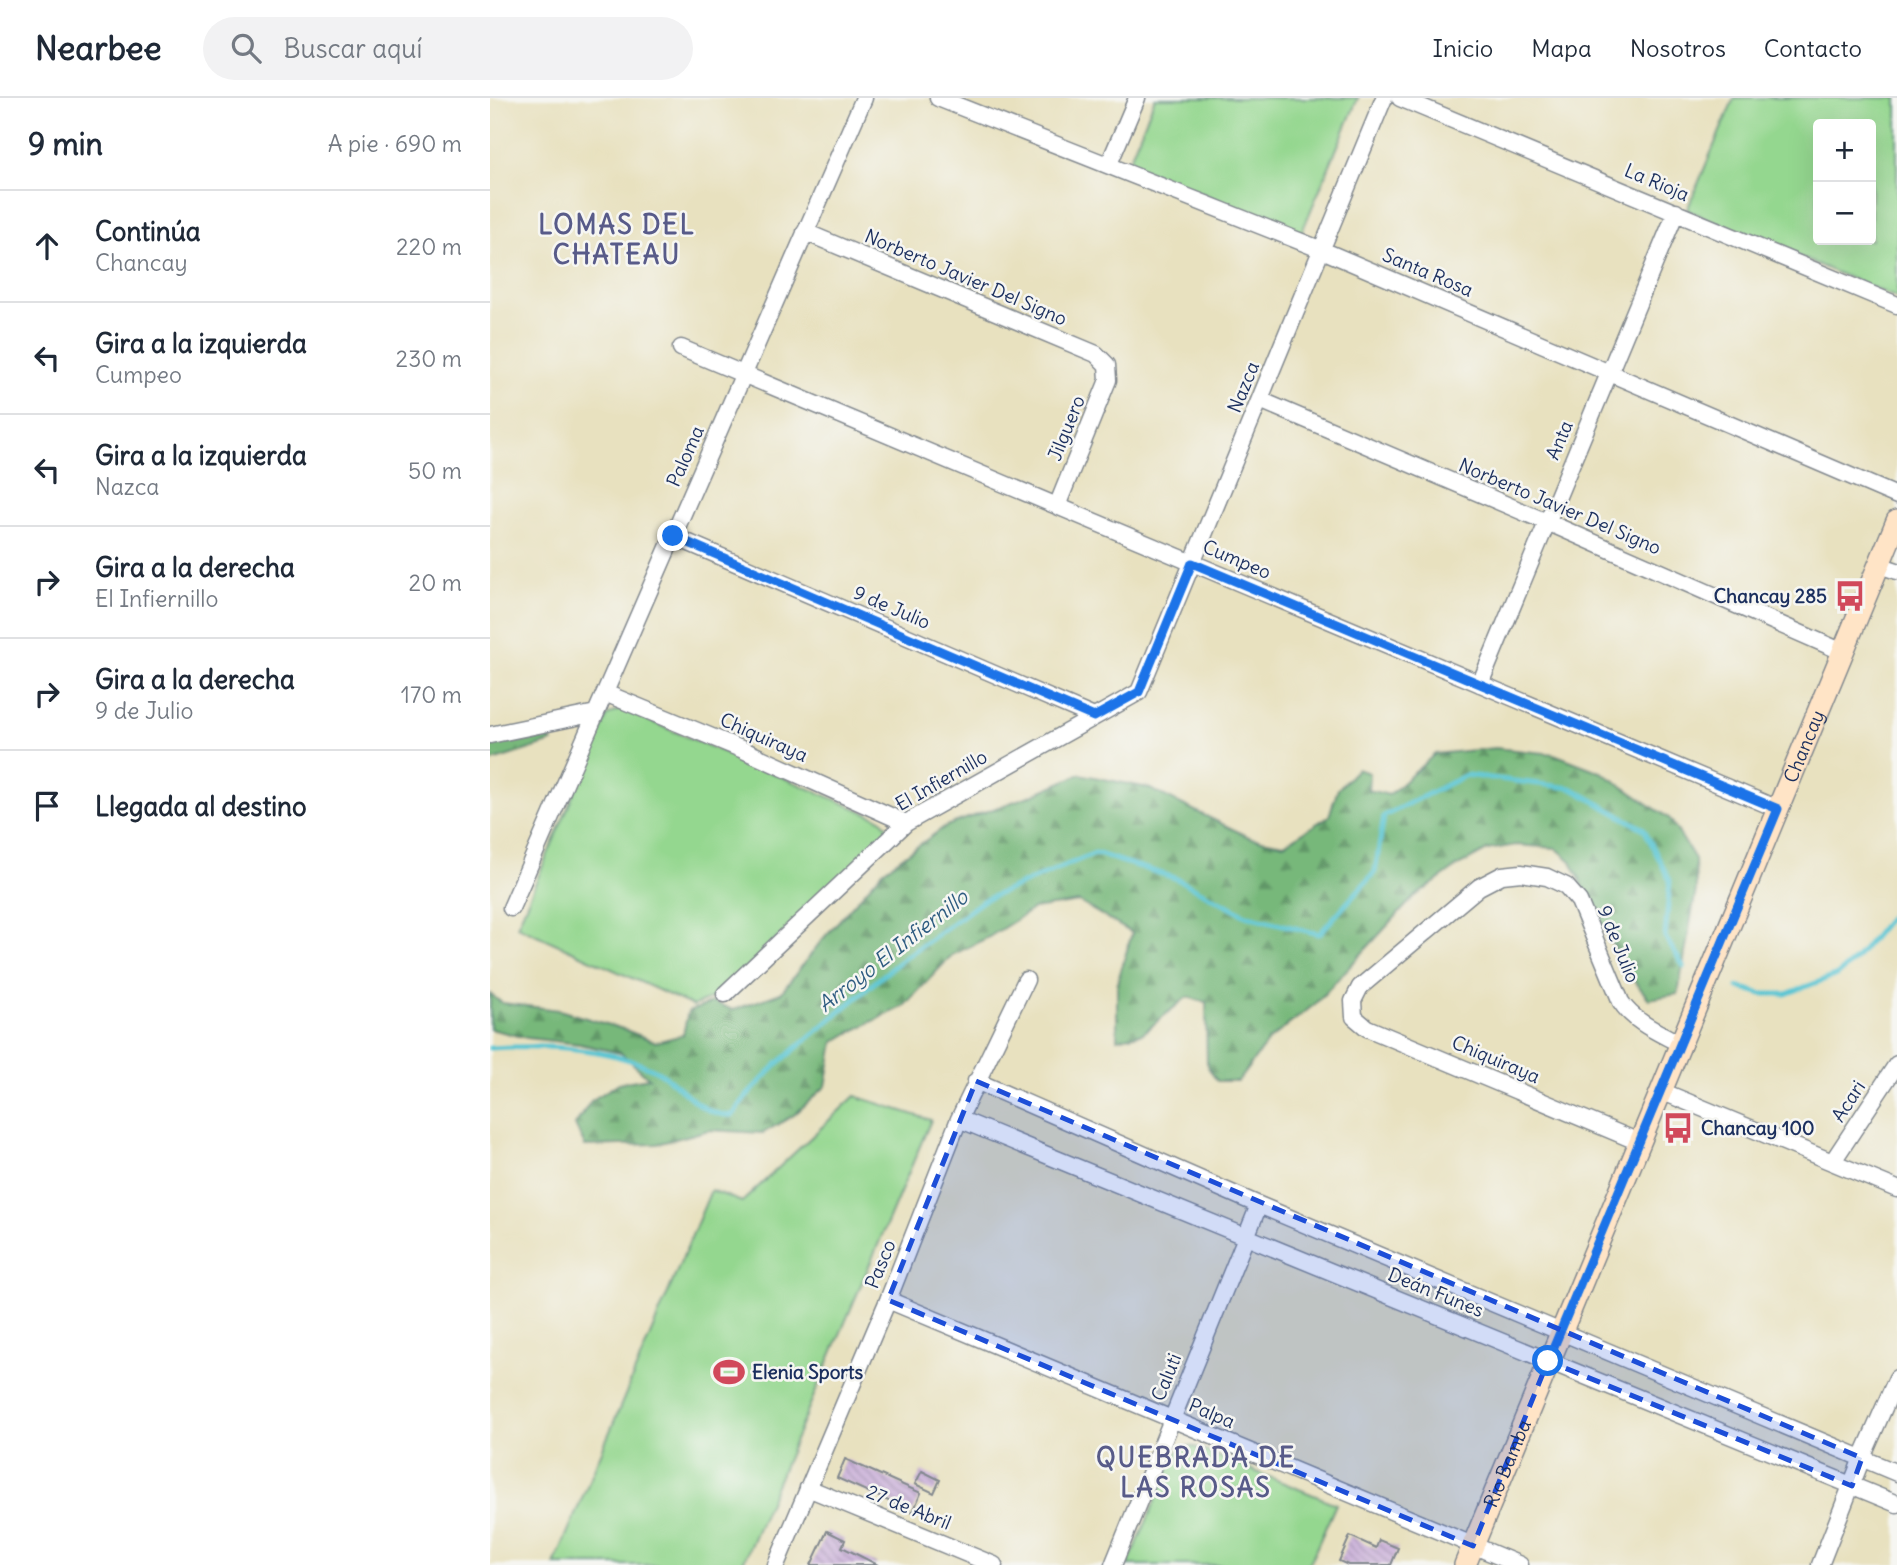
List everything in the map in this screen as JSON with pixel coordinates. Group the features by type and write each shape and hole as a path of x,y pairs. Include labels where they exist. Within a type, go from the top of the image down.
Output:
{"main road":[{"name":"Chancay","path":"1548,1361 1843,652 1888,568 1897,521"},
{"name":"Rio Bamba","path":"1469,1555 1548,1361"}],"street":[{"name":"Paloma","path":"511,908 864,98"},
{"name":"Santa Rosa","path":"938,98 1322,250 1897,496"},
{"path":"1109,164 1137,98"},
{"name":"Nazca","path":"1139,692 1384,98"},
{"name":"La Rioja","path":"1400,98 1897,305"},
{"name":"Anta","path":"1480,684 1676,212"},
{"name":"Norberto Javier Del Signo","path":"805,232 1096,354 1107,365"},
{"name":"Cumpeo","path":"681,348 1778,809"},
{"name":"Jilguero","path":"1057,506 1108,380 1107,365"},
{"name":"Norberto Javier Del Signo","path":"1260,400 1843,652"},
{"name":"9 de Julio","path":"673,536 1094,717"},
{"name":"El Infiernillo","path":"725,994 906,823 1139,692"},
{"name":"Chiquiraya","path":"605,693 741,749 906,823"},
{"path":"490,735 596,713"},
{"name":"9 de Julio","path":"1353,1001 1360,987 1479,887 1502,875 1521,873 1547,877 1573,894 1579,901 1628,1013 1680,1044"},
{"name":"Pasco","path":"776,1565 888,1300 959,1119 1026,980"},
{"name":"Chiquiraya","path":"1353,1001 1354,1017 1367,1028 1639,1142"},
{"name":"Acari","path":"1833,1161 1897,1064"},
{"name":"Deán Funes","path":"976,1081 1259,1205 1897,1473"},
{"path":"1661,1091 1897,1189"},
{"name":"Deán Funes","path":"959,1119 1897,1504"},
{"name":"Caluti","path":"1113,1565 1259,1205"},
{"name":"Palpa","path":"888,1300 1172,1419 1469,1555 1520,1565"},
{"path":"1820,1565 1897,1378"},
{"name":"27 de Abril","path":"808,1488 994,1565"}],"highlighted area":[{"path":"976,1081 1862,1458 1852,1486 1548,1361 1473,1546 888,1300"}],"green space":[{"path":"1155,98 1358,98 1301,234 1128,163"},
{"path":"1734,98 1897,98 1897,298 1687,210"},
{"path":"621,709 881,819 888,828 884,837 717,996 693,1006 517,926 607,716"},
{"path":"542,731 552,742 490,762 490,734"},
{"path":"1495,748 1554,754 1603,773 1670,819 1695,859 1696,890 1678,994 1649,999 1629,975 1598,919 1571,861 1556,848 1516,845 1487,850 1458,866 1413,898 1315,1004 1269,1040 1238,1081 1217,1081 1207,1066 1206,1002 1187,997 1143,1033 1117,1039 1117,984 1132,933 1079,902 1033,909 989,937 952,955 904,1006 834,1042 826,1086 794,1115 763,1133 709,1130 657,1144 585,1146 575,1125 591,1101 619,1083 649,1078 621,1053 580,1044 527,1038 490,1029 490,994 502,1003 559,1010 656,1042 683,1035 688,1012 713,1002 733,1010 781,993 822,940 883,871 946,826 1032,795 1080,774 1148,788 1251,838 1284,844 1329,816 1338,789 1357,769 1369,773 1368,790 1389,795 1435,754"},
{"name":"Elenia Sports","path":"855,1096 931,1120 742,1565 554,1565 711,1190 742,1202"},
{"path":"1188,1446 1336,1504 1309,1565 1128,1565 1174,1456"}],"building":[{"path":"845,1459 921,1493 913,1512 837,1478"},
{"path":"922,1471 940,1480 934,1493 915,1484"},
{"path":"827,1531 845,1540 842,1547 878,1565 811,1565"},
{"path":"1350,1536 1376,1548 1379,1540 1398,1548 1391,1565 1348,1565 1339,1561"}],"waterway":[{"name":"Arroyo El Infiernillo","path":"490,1048 551,1047 612,1055 651,1068 710,1111 733,1115 776,1065 899,962 984,900 1095,853 1175,878 1248,916 1319,934 1375,872 1384,816 1466,775 1571,788 1644,829 1670,881 1665,937 1684,967"},
{"name":"Arroyo El Infiernillo","path":"1738,987 1762,994 1786,994 1837,975 1855,960 1897,908"}],"place":[{"name":"Chancay 285","path":"1850,596"},
{"name":"Chancay 100","path":"1678,1128"},
{"name":"Elenia Sports","path":"729,1372"}],"district":[{"name":"LOMAS DEL CHATEAU","path":"617,240"},
{"name":"QUEBRADA DE LAS ROSAS","path":"1196,1473"}],"route":[{"path":"673,536 1094,717 1139,692 1192,563 1778,809 1548,1361"}]}
